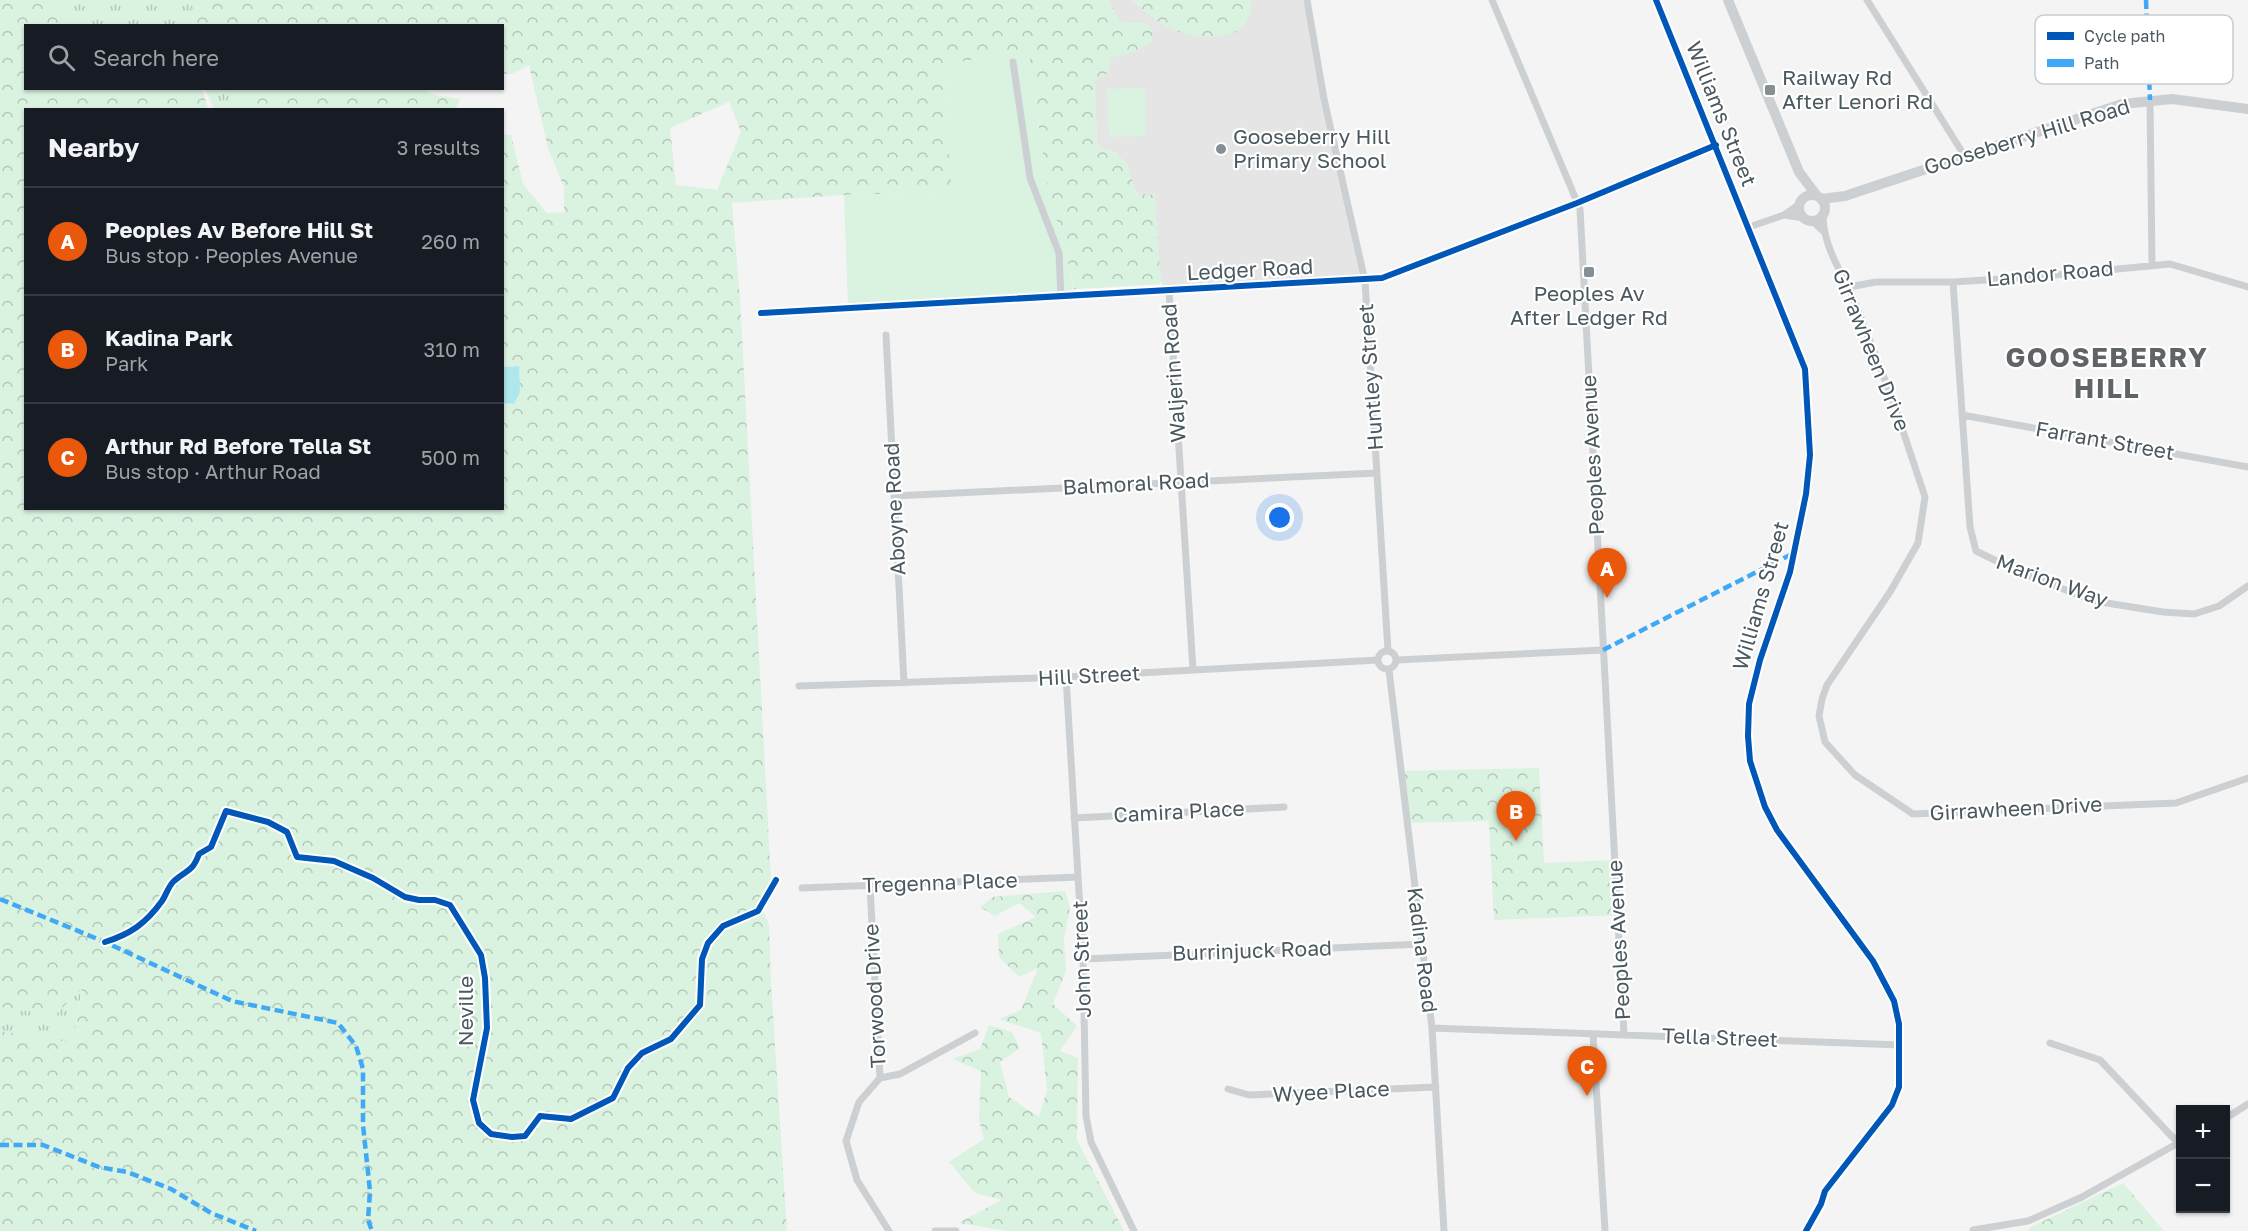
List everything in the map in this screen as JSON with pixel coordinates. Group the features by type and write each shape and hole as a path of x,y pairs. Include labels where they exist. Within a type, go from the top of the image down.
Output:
{"street":[{"name":"Huntley Street","path":"1307,0 1324,99 1365,281 1388,651"},
{"name":"Peoples Avenue","path":"1492,0 1580,208 1624,1034"},
{"name":"Williams Street","path":"1656,0 1805,369 1810,455 1806,494 1792,563 1752,686 1748,736 1750,761 1765,807 1777,830 1873,961 1894,1001 1900,1045 1899,1087 1892,1105 1825,1191 1806,1231"},
{"path":"1728,0 1799,172 1825,207 1823,215 1817,220 1784,215"},
{"path":"1867,0 1964,155"},
{"path":"1013,62 1030,178 1059,253 1061,297"},
{"path":"2150,100 2152,264"},
{"name":"Gooseberry Hill Road","path":"1819,198 1845,196 2122,104 2150,100 2195,101 2248,110"},
{"name":"Ledger Road","path":"761,313 1365,281 1382,278 1577,203 1716,145"},
{"path":"1799,172 1802,201 1800,213 1808,220"},
{"path":"1749,227 1784,215 1812,195 1819,198"},
{"name":"Gooseberry Hill Road","path":"1823,215 1845,196"},
{"name":"Girrawheen Drive","path":"1823,215 1823,231 1849,287 1892,398 1925,497 1918,543 1890,592 1827,685 1819,716 1825,742 1856,775 1913,814 2176,803 2248,778"},
{"name":"Girrawheen Drive","path":"1808,220 1823,231"},
{"name":"Landor Road","path":"1849,287 1876,282 1953,282 2034,277 2170,264 2248,287"},
{"name":"Marion Way","path":"1953,282 1970,527 1976,551 2017,571 2094,601 2163,612 2194,614 2219,606 2248,586"},
{"name":"Waljerin Road","path":"1169,291 1193,670"},
{"name":"Aboyne Road","path":"886,335 904,683"},
{"name":"Farrant Street","path":"1962,415 2248,467"},
{"name":"Balmoral Road","path":"894,496 1377,473"},
{"path":"1397,660 1604,650"},
{"path":"1388,651 1394,654 1397,660 1395,666 1389,670 1381,667 1378,660 1381,654 1388,651"},
{"name":"Hill Street","path":"799,686 1066,677 1378,660"},
{"name":"Kadina Road","path":"1389,670 1432,1028 1443,1231"},
{"name":"John Street","path":"1066,677 1083,959 1086,1116 1091,1142 1134,1231"},
{"name":"Camira Place","path":"1074,818 1284,807"},
{"name":"Tregenna Place","path":"802,888 1078,877"},
{"name":"Torwood Drive","path":"870,886 880,1078 859,1102 846,1141 857,1180 889,1231"},
{"name":"Burrinjuck Road","path":"1083,959 1422,944"},
{"name":"Tella Street","path":"1432,1028 1900,1045"},
{"path":"880,1078 900,1074 975,1033"},
{"path":"1593,1034 1605,1231"},
{"path":"2050,1043 2100,1060 2176,1139"},
{"name":"Wyee Place","path":"1228,1089 1249,1095 1436,1087"},
{"path":"2230,1115 2248,1104"},
{"path":"1973,1230 2028,1221 2082,1197 2176,1144"},
{"path":"935,1231 956,1231"}],"shaded area":[{"name":"Gooseberry Hill Primary School","path":"1091,0 1307,0 1365,281 1164,291 1138,194 1132,185 1127,165 1116,153 1097,146"}],"green space":[{"path":"0,0 55,0 52,3 70,24 24,24 24,90 202,90 208,108 24,108 24,510 504,510 504,403 514,404 518,366 504,367 504,134 511,135 523,184 547,213 564,212 564,187 548,148 529,65 512,74 504,74 504,24 194,24 190,0 1109,0 1120,22 1145,23 1153,29 1152,42 1136,51 1110,58 1108,73 1095,81 1097,145 1124,161 1129,168 1137,194 1155,195 1161,284 1074,289 1063,240 1048,193 1029,54 943,65 952,192 843,195 732,203 740,299 771,881 766,899 759,903 769,924 787,1231 0,1231 0,1031 73,1043 82,988 55,1015 0,1007","holes":["729,102 741,132 717,190 676,185 670,128"]},
{"path":"55,0 190,0 194,24 70,24 52,3"},
{"path":"1131,0 1251,0 1250,15 1244,26 1235,33 1209,37 1194,36 1169,28"},
{"path":"1029,54 1048,193 1063,240 1075,296 848,308 844,195 952,192 943,65"},
{"path":"1145,88 1146,136 1109,137 1107,89"},
{"path":"205,90 232,90 244,108 214,108"},
{"path":"232,90 426,90 434,95 461,99 456,108 244,108"},
{"path":"1539,768 1544,863 1615,860 1618,915 1494,920 1489,821 1407,823 1400,771"},
{"path":"1065,891 1070,907 1064,938 1066,971 1053,1004 1077,1026 1060,1051 1078,1058 1077,1140 1124,1231 1007,1231 958,1223 1002,1200 975,1193 949,1162 984,1139 979,1120 981,1071 952,1059 980,1049 989,1025 1012,1032 1020,1048 1000,1062 1009,1097 1039,1117 1047,1090 1041,1033 999,1019 1021,1010 1038,968 1019,977 999,957 998,934 1036,917 1019,903 995,916 980,907 993,897"},
{"path":"82,987 73,1043 0,1031 0,1007 55,1014"},
{"path":"2123,1183 2164,1231 2029,1231 2029,1228"}],"water":[{"path":"519,366 520,392 514,404 504,403 504,367"}],"marked path":[{"path":"2146,0 2147,15"},
{"path":"2149,84 2150,100"},
{"path":"1603,650 1794,553"},
{"path":"0,899 105,942 232,1001 338,1023 356,1046 363,1069 363,1125 370,1191 368,1220 372,1231"},
{"path":"0,1145 43,1145 99,1167 127,1172 171,1189 211,1213 256,1231"}],"cycle path":[{"path":"1656,0 1805,369 1810,455 1806,494 1790,572 1760,660 1749,704 1750,761 1765,807 1777,830 1873,961 1894,1001 1899,1024 1899,1087 1892,1105 1825,1191 1821,1204 1806,1231"},
{"path":"761,313 1382,278 1577,203 1716,145"},
{"name":"Neville","path":"105,942 137,927 150,916 172,883 191,868 199,854 211,847 226,811 268,822 287,832 297,857 334,861 373,878 405,897 435,900 450,905 481,955 485,978 487,1028 473,1100 479,1123 491,1134 525,1136 540,1116 571,1119 613,1098 628,1068 642,1053 671,1039 700,1005 702,959 708,943 723,926 758,911 776,880"}],"place":[{"name":"Railway Rd After Lenori Rd","path":"1770,90"},
{"name":"Gooseberry Hill Primary School","path":"1221,149"},
{"name":"Peoples Av After Ledger Rd","path":"1589,272"},
{"name":"Peoples Av Before Hill St","path":"1607,598"},
{"name":"Kadina Park","path":"1516,841"},
{"name":"Arthur Rd Before Tella St","path":"1587,1096"}],"district":[{"name":"GOOSEBERRY HILL","path":"2107,374"}]}
